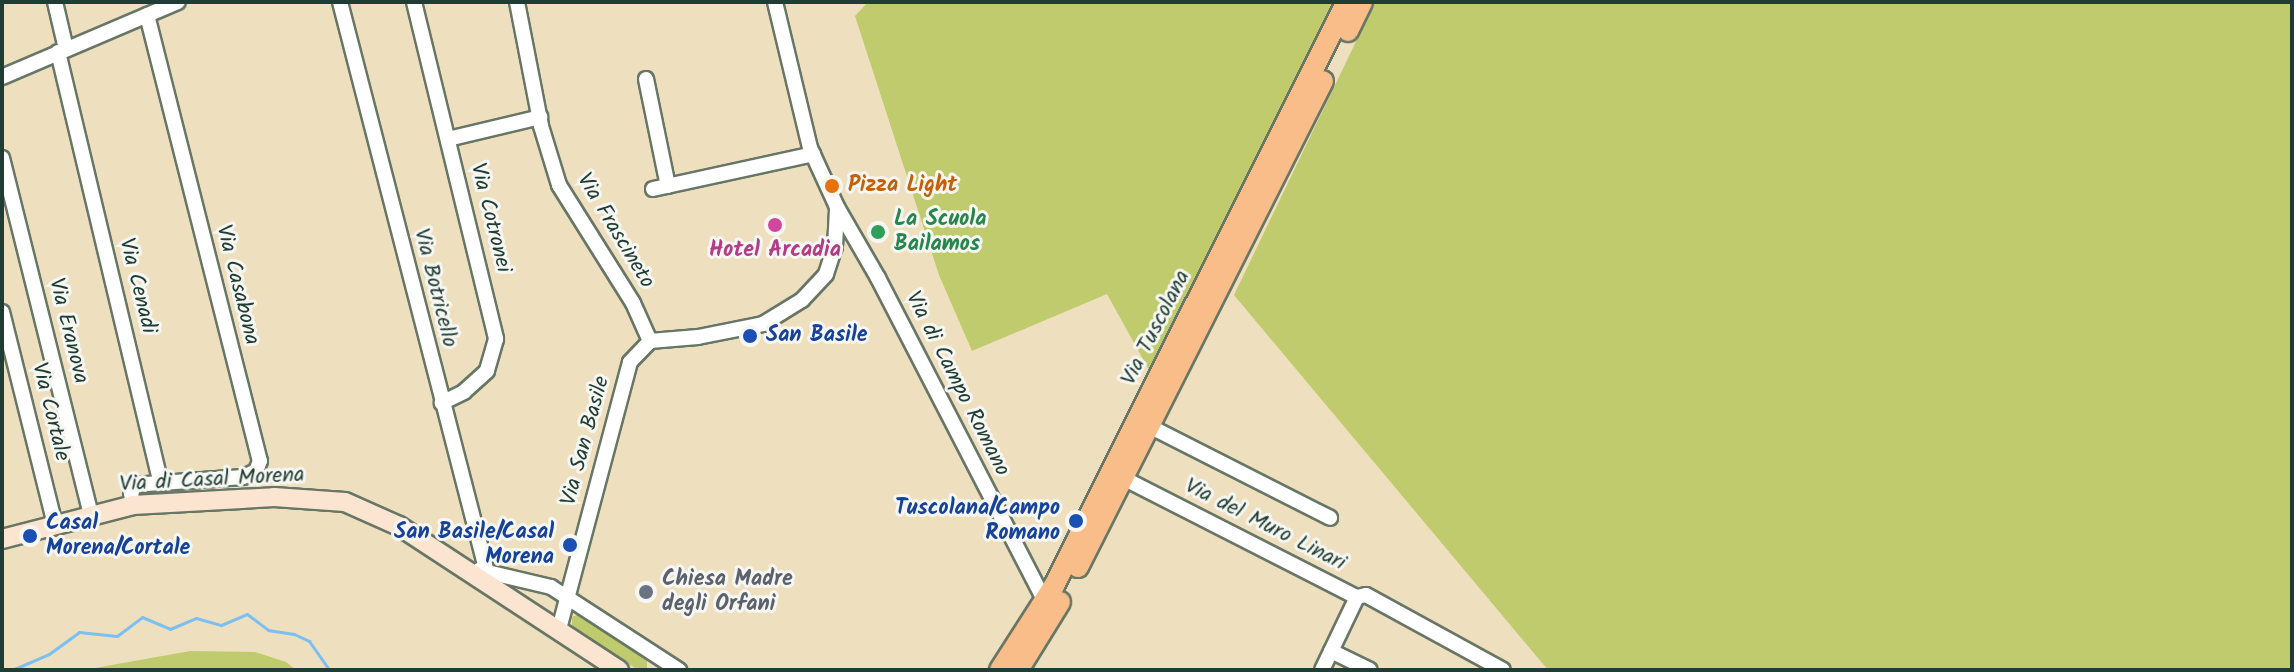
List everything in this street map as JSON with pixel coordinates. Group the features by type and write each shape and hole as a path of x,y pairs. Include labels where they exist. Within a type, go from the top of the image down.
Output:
{"main road":[{"name":"Via Tuscolana","path":"1000,670 1045,602 1347,2"},
{"name":"Via Tuscolana","path":"1018,670 1038,639 1123,478 1362,2"},
{"name":"Via di Casal Morena","path":"2,539 133,505 274,497 338,501 381,515 482,576 619,670"},
{"path":"1028,670 1038,639"}],"street":[{"name":"Via Cenadi","path":"55,2 62,51 161,483"},
{"path":"2,77 178,2"},
{"name":"Via Botricello","path":"340,2 482,576"},
{"name":"Via Cotronei","path":"414,2 496,339 490,367 464,392 441,403"},
{"name":"Via Frascineto","path":"517,2 540,117 563,192 633,303 650,341"},
{"name":"Via di Campo Romano","path":"775,2 813,154 837,207 878,278 1045,602"},
{"name":"Via Casabona","path":"147,15 260,461 256,471 243,477 161,483"},
{"path":"646,79 668,186"},
{"name":"Via Cotronei","path":"448,139 540,117"},
{"path":"653,189 813,154"},
{"name":"Via Eranova","path":"2,158 91,514"},
{"path":"650,341 698,337 763,324 802,300 826,274 835,247 837,207"},
{"name":"Via Cortale","path":"2,312 55,524"},
{"name":"Via San Basile","path":"559,629 630,362 650,341"},
{"path":"1149,426 1330,518"},
{"name":"Via del Muro Linari","path":"1123,478 1357,597 1322,670"},
{"path":"133,505 131,493 135,485 161,483"},
{"path":"482,576 544,584 566,596 661,666 679,670"},
{"path":"1357,597 1366,595 1503,670"},
{"path":"1331,651 1370,670"}],"green space":[{"path":"868,2 1334,2 1149,370 1107,294 972,351 939,275 855,16"},
{"path":"1375,2 2292,2 2292,670 1548,670 1234,295"},
{"path":"581,613 647,655 647,669 638,670 572,627 572,617"},
{"path":"190,651 255,652 286,662 296,670 84,670"}],"waterway":[{"path":"12,670 49,654 79,632 117,636 142,617 170,629 196,618 221,625 247,614 268,630 294,634 309,641 329,670"}],"place":[{"name":"Pizza Light","path":"832,186"},
{"name":"Hotel Arcadia","path":"775,225"},
{"name":"La Scuola Bailamos","path":"878,232"},
{"name":"San Basile","path":"750,336"},
{"name":"Tuscolana/Campo Romano","path":"1076,521"},
{"name":"Casal Morena/Cortale","path":"30,536"},
{"name":"San Basile/Casal Morena","path":"570,545"},
{"name":"Chiesa Madre degli Orfani","path":"646,592"}]}
